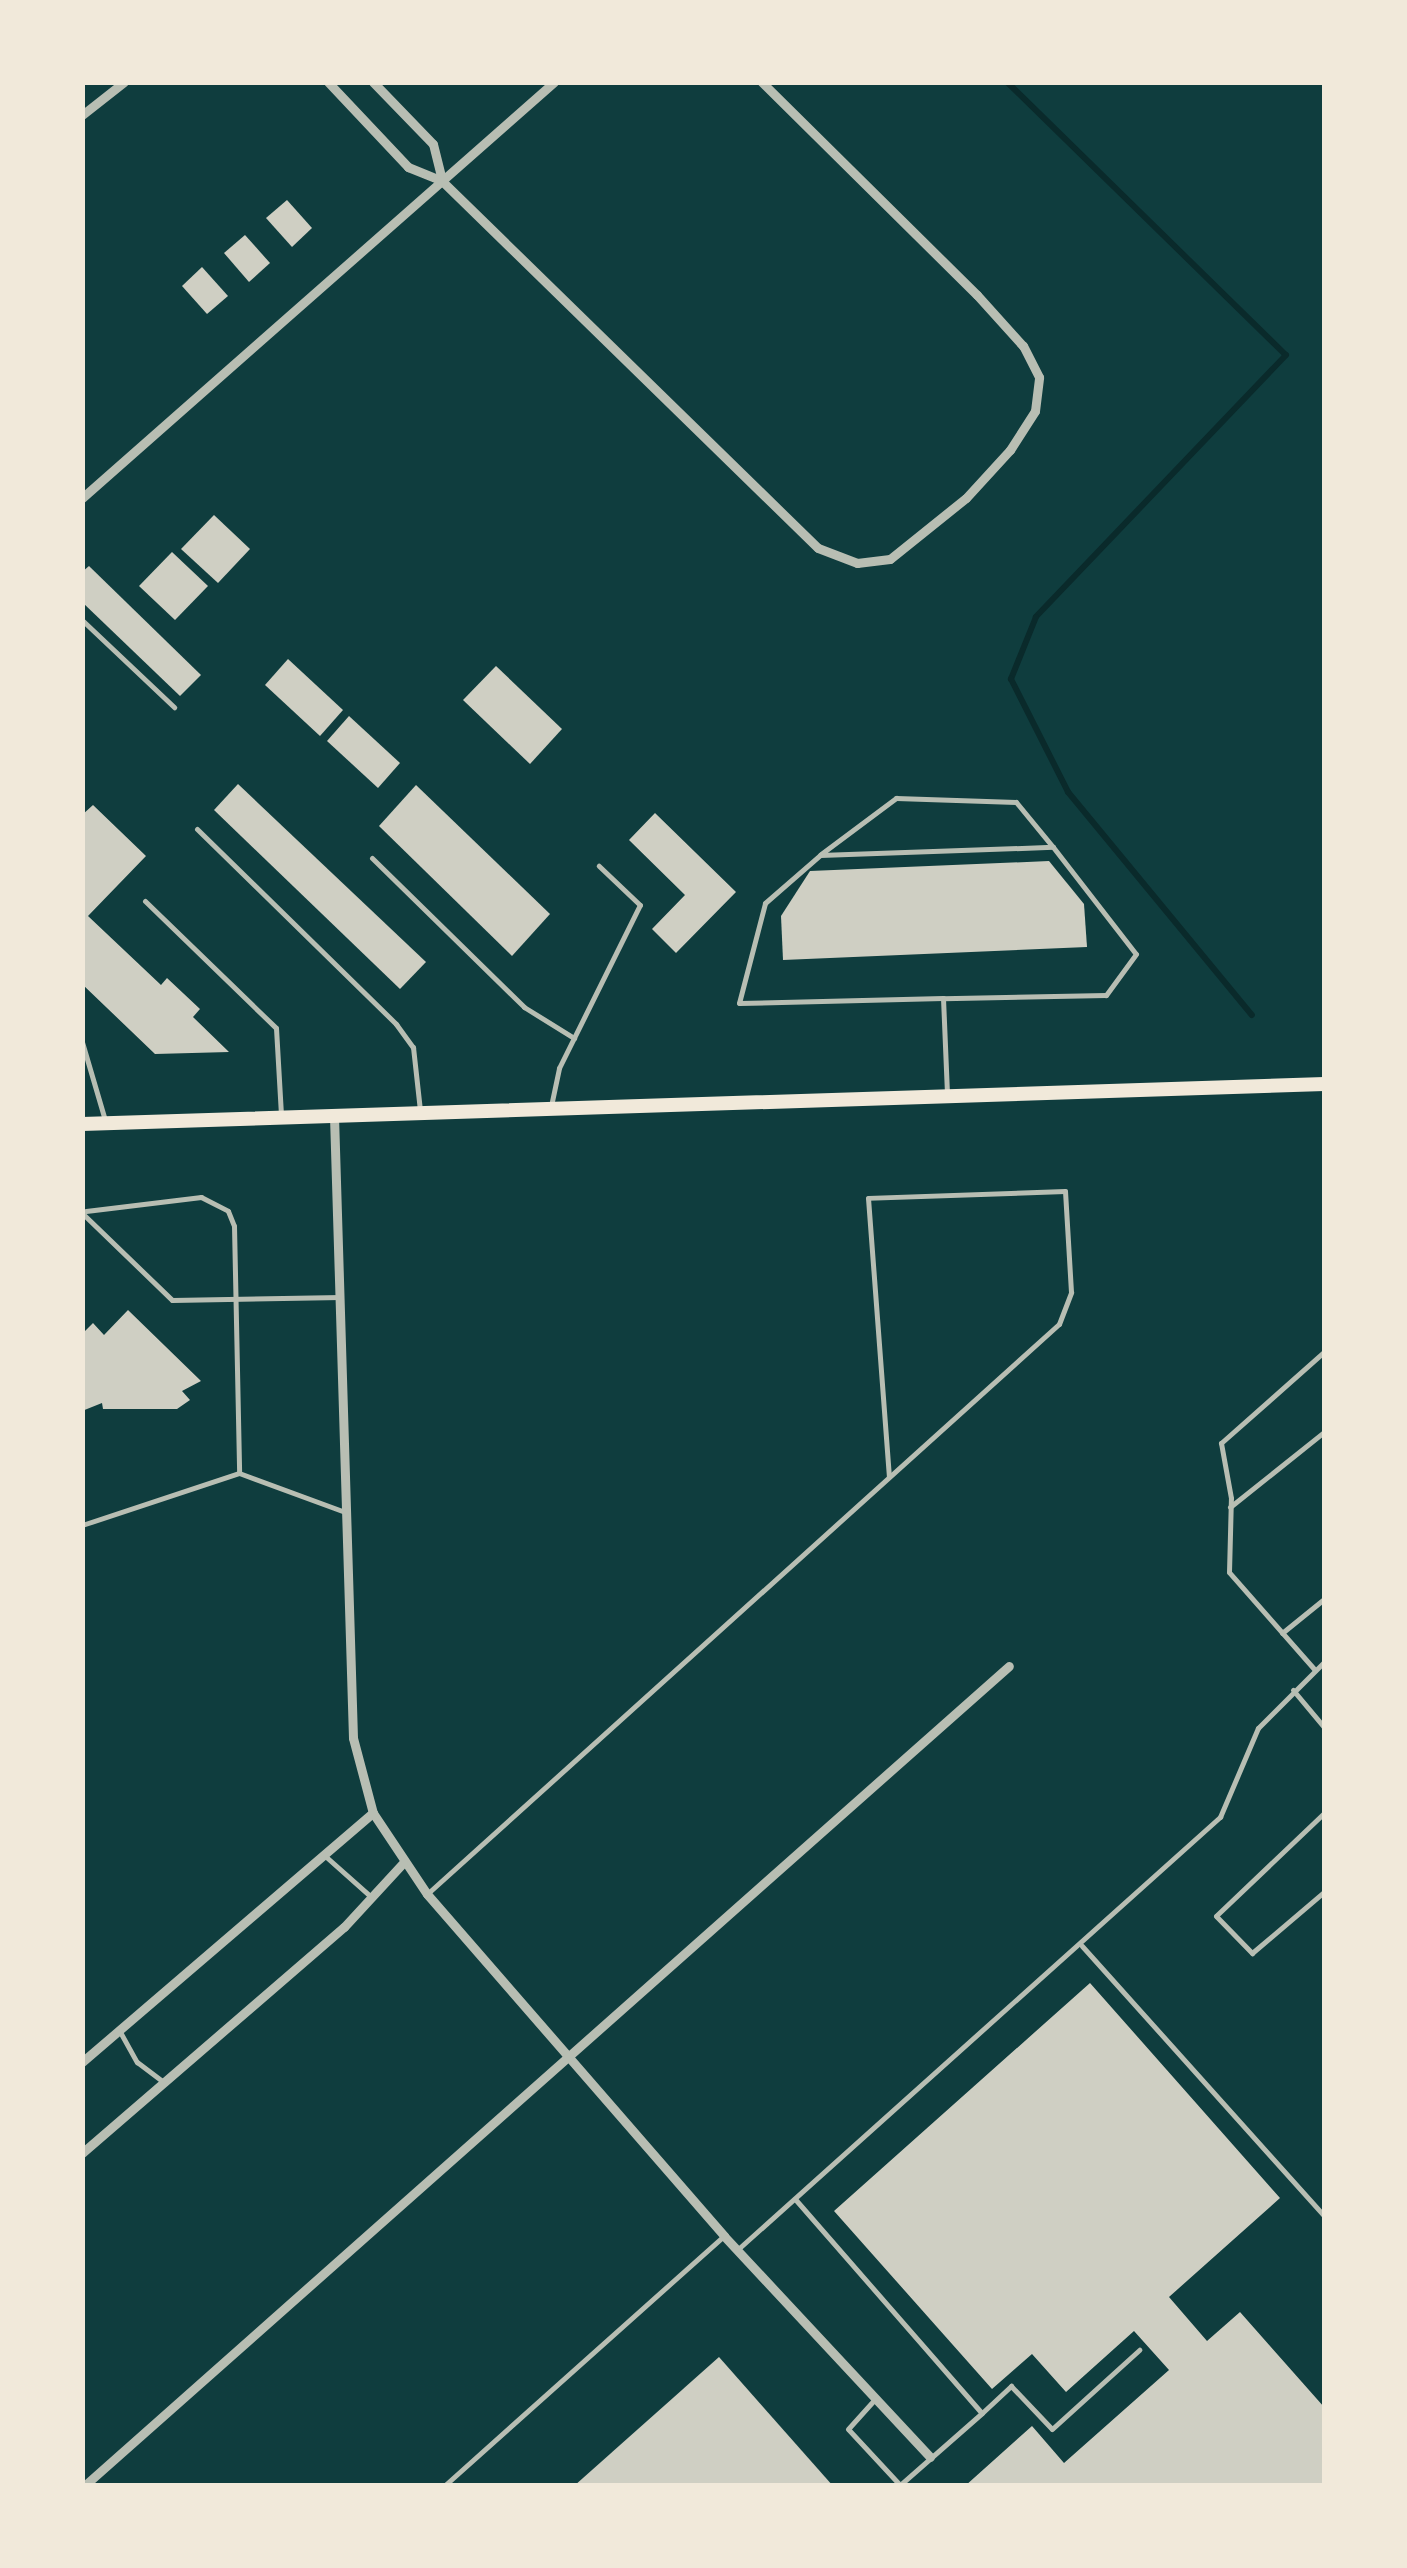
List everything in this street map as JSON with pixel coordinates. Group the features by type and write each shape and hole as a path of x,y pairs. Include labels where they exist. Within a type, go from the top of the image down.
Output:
{"main road":[{"path":"82,1124 1324,1084"}],"street":[{"path":"82,115 124,82"},
{"path":"328,82 408,166 442,181 788,521 844,562 890,559 918,542 966,498 1030,421 1040,389 1032,360 977,295 762,82"},
{"path":"373,82 433,144 442,181"},
{"path":"82,498 554,82"},
{"path":"334,1116 353,1738 373,1812 427,1894 724,2236 930,2457"},
{"path":"86,2482 1009,1666"},
{"path":"82,2062 373,1812"},
{"path":"82,2154 344,1927 403,1863"}],"lane":[{"path":"82,620 174,707"},
{"path":"896,798 1016,802 1052,847 1136,954 1106,994 739,1003 764,903 820,854 896,798"},
{"path":"197,829 396,1024 413,1046 420,1113"},
{"path":"820,854 1052,847"},
{"path":"372,858 524,1007 574,1038"},
{"path":"550,1108 574,1038 640,904 599,866"},
{"path":"144,901 276,1028 281,1118"},
{"path":"943,998 947,1096"},
{"path":"82,1042 106,1123"},
{"path":"427,1894 889,1476 1064,1317 1070,1292 1065,1190 868,1198 889,1476"},
{"path":"84,1212 215,1199 234,1226 239,1473"},
{"path":"84,1212 172,1300 342,1297"},
{"path":"1314,1670 1229,1572 1230,1508 1222,1438 1324,1352"},
{"path":"1230,1508 1324,1432"},
{"path":"82,1524 239,1473 348,1513"},
{"path":"1282,1633 1324,1599"},
{"path":"737,2250 1082,1946 1220,1817 1258,1728 1324,1662"},
{"path":"1293,1690 1324,1726"},
{"path":"1324,1813 1216,1910 1216,1916 1252,1952 1324,1892"},
{"path":"324,1855 369,1896"},
{"path":"1082,1946 1324,2216"},
{"path":"119,2030 137,2062 164,2082"},
{"path":"795,2198 982,2414"},
{"path":"444,2486 724,2236"},
{"path":"875,2399 848,2429 900,2485 1011,2386 1052,2429 1140,2350"}],"building":[{"path":"287,200 312,228 292,247 266,218"},
{"path":"245,235 270,263 249,282 224,253"},
{"path":"202,267 228,296 207,314 182,286"},
{"path":"214,515 250,549 218,583 181,549"},
{"path":"172,552 208,586 175,620 139,586"},
{"path":"89,566 201,675 180,696 82,602 82,572"},
{"path":"288,659 343,710 320,736 265,685"},
{"path":"496,666 562,729 530,764 463,700"},
{"path":"349,716 400,763 378,788 327,741"},
{"path":"238,784 426,962 400,989 214,810"},
{"path":"416,785 550,914 512,956 379,826"},
{"path":"93,805 146,856 88,916 161,985 167,978 200,1009 193,1017 229,1052 155,1054 82,984 82,815"},
{"path":"655,813 736,892 676,953 652,929 685,895 629,840"},
{"path":"1049,861 1084,904 1087,947 783,960 781,916 810,871"},
{"path":"128,1310 201,1381 182,1391 190,1400 177,1409 103,1409 102,1403 82,1411 82,1334 93,1323 104,1335"},
{"path":"1090,1983 1280,2198 1169,2297 1207,2341 1240,2312 1324,2407 1324,2486 965,2486 1032,2426 1064,2463 1169,2370 1134,2331 1066,2392 1032,2354 992,2389 834,2211"},
{"path":"719,2357 833,2486 574,2486"}],"waterway":[{"path":"1007,82 1286,355 1036,617 1011,679 1068,792 1252,1015"}]}
